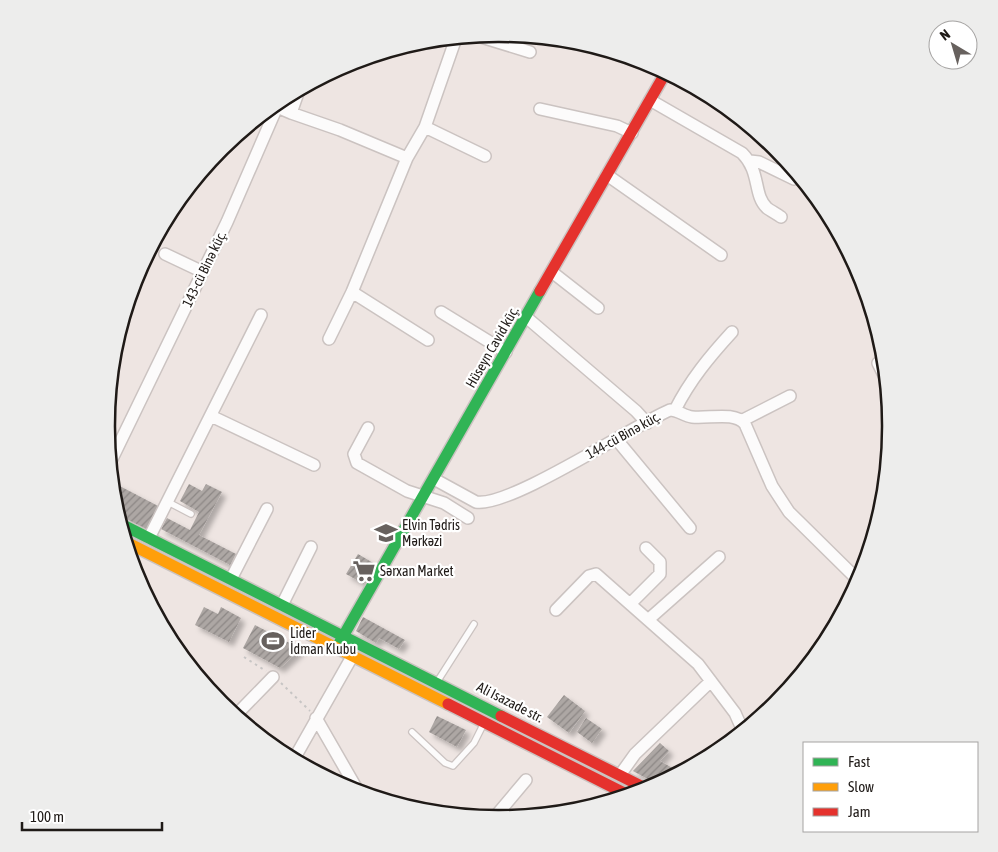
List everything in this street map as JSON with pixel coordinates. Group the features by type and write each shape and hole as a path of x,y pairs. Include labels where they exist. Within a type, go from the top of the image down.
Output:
{"main road":[{"name":"Hüseyn Cavid küç.","path":"337,647 662,79"},
{"path":"130,529 343,635"},
{"path":"135,547 337,647"},
{"name":"Ali Isazade str.","path":"343,635 637,784"},
{"path":"353,655 360,643"},
{"name":"Ali Isazade str.","path":"337,647 618,790"}],"street":[{"path":"498,42 530,52"},
{"path":"328,339 352,292 407,158 425,127 453,45"},
{"path":"650,100 742,153 750,161 761,200 767,208 781,217"},
{"path":"291,113 295,101"},
{"path":"540,109 617,126 632,133"},
{"name":"143-cü Binə küç.","path":"282,110 340,130 407,158"},
{"name":"143-cü Binə küç.","path":"116,451 202,272 270,119"},
{"path":"425,127 485,156"},
{"path":"750,161 759,162 790,177"},
{"path":"607,175 721,255"},
{"path":"165,254 202,272"},
{"path":"552,272 598,308"},
{"path":"352,292 428,340"},
{"path":"441,312 506,352"},
{"path":"149,538 260,315"},
{"path":"526,317 647,422"},
{"path":"675,410 700,368 732,332"},
{"path":"790,396 742,420 779,500 853,574"},
{"name":"144-cü Binə küç.","path":"434,479 476,502 482,503 517,492 617,440 665,412 675,410 694,417 734,417 742,420"},
{"path":"211,416 314,465"},
{"path":"368,428 354,454 354,459 407,491 444,502 468,518"},
{"path":"617,440 690,528"},
{"path":"231,579 267,509"},
{"path":"282,605 310,547"},
{"path":"631,603 660,574 660,562 646,548"},
{"path":"649,619 719,557"},
{"path":"556,610 592,573 596,574 685,651 711,681 735,713 740,724"},
{"path":"298,752 353,655"},
{"path":"241,710 274,677"},
{"path":"620,775 635,754 711,681"},
{"path":"316,718 352,780"},
{"path":"501,810 526,780"}],"lane":[{"path":"168,502 191,514"},
{"path":"437,682 474,624"},
{"path":"412,732 445,763 453,766 474,743 485,722"}],"path":[{"path":"244,656 274,677 316,718"}],"building":[{"path":"189,484 202,491 206,484 222,492 199,535 236,554 230,565 161,529 167,518 190,530 199,512 180,501"},
{"path":"121,487 160,507 148,530 128,520"},
{"path":"358,554 375,564 364,584 346,574"},
{"path":"204,607 218,614 221,607 241,618 229,642 195,625"},
{"path":"363,617 405,640 399,649 379,638 376,643 356,631"},
{"path":"255,625 301,649 280,668 243,648"},
{"path":"564,695 585,711 569,733 547,717"},
{"path":"437,716 466,730 457,747 429,732"},
{"path":"586,718 602,729 592,743 577,732"},
{"path":"660,743 669,751 660,761 673,768 648,779 633,771"}],"traffic: fast":[{"path":"337,647 540,291"},
{"path":"130,529 501,716"}],"traffic: slow":[{"path":"135,547 448,704"}],"traffic: jam":[{"path":"540,291 662,79"},
{"path":"448,704 618,790"},
{"path":"501,716 636,784"}],"place":[{"name":"Elvin Tədris Mərkəzi","path":"386,533"},
{"name":"Sərxan Market","path":"364,571"},
{"name":"Lider İdman Klubu","path":"273,641"}]}
